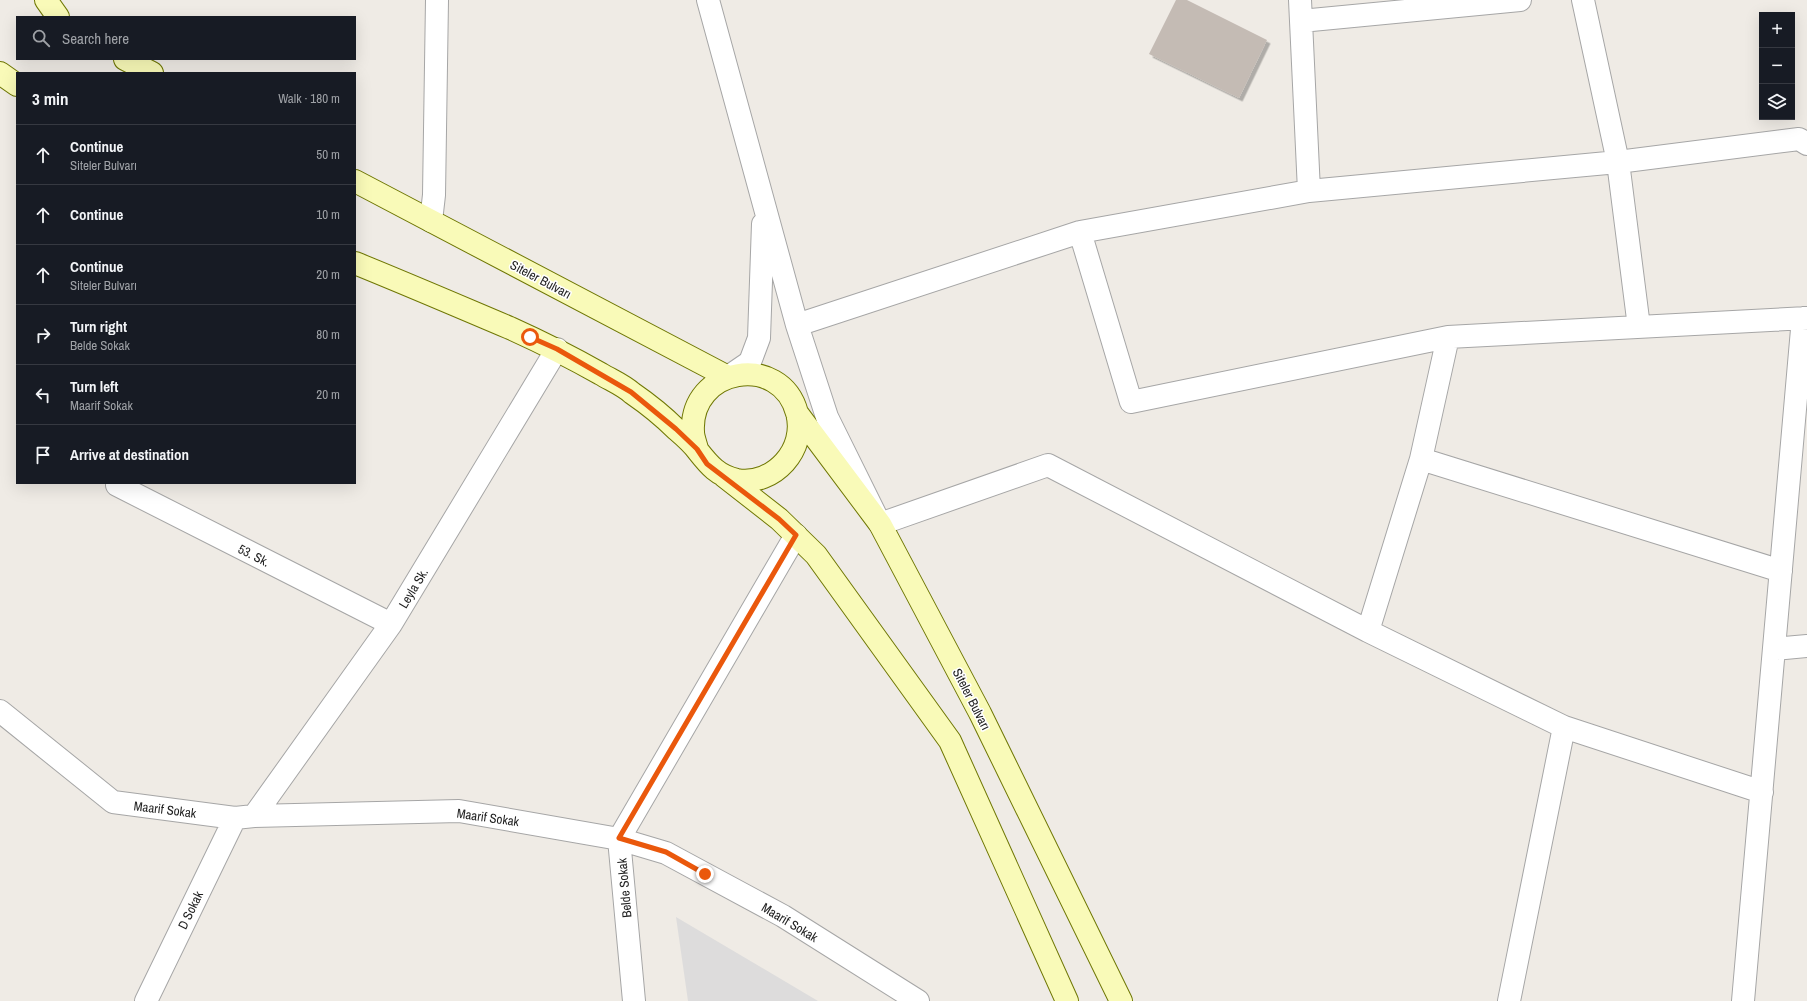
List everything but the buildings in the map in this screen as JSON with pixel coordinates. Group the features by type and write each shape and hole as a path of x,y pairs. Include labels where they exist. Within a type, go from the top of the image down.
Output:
{"main road":[{"path":"46,0 57,16"},
{"path":"127,60 150,72"},
{"path":"0,73 16,84"},
{"name":"Siteler Bulvarı","path":"356,182 728,377"},
{"path":"356,263 423,290 557,349 631,392 676,429 697,449 707,464 779,519 816,555 950,742 1067,1001"},
{"path":"697,449 693,432 694,415 701,399 712,386 728,377 745,374 762,376 778,384 790,397 797,413 799,430 795,448 786,463 772,474 755,480 738,480 721,474"},
{"name":"Siteler Bulvarı","path":"797,413 880,524 980,713 1121,1001"}],"street":[{"path":"431,221 434,195 437,0"},
{"path":"708,0 763,203 798,325 827,417 880,524 1048,465 1368,631 1564,727 1762,792"},
{"path":"1309,191 1300,10 1520,0"},
{"path":"1583,0 1618,162 1639,327"},
{"path":"798,325 1080,232 1309,191 1618,162 1799,139 1807,144"},
{"path":"728,377 750,362 759,338 763,203"},
{"path":"1080,232 1131,402 1448,337 1805,318 1743,1001"},
{"path":"1368,631 1421,459 1448,337"},
{"name":"Leyla Sk.","path":"244,817 391,624 557,349"},
{"path":"1421,459 1781,571"},
{"name":"53. Sk.","path":"117,484 391,624"},
{"path":"619,838 796,535"},
{"path":"1774,649 1807,646"},
{"name":"Maarif Sokak","path":"0,711 113,802 244,817 460,811 619,838 666,852 783,916 918,1001"},
{"path":"1509,1001 1564,727"},
{"name":"D Sokak","path":"146,1001 244,817"},
{"name":"Belde Sokak","path":"619,838 634,1001"}],"shaded area":[{"path":"676,917 818,1001 688,1001"}],"route":[{"path":"530,337 557,349 631,392 676,429 697,449 707,464 779,519 796,535 619,838 666,852 705,874"}]}
